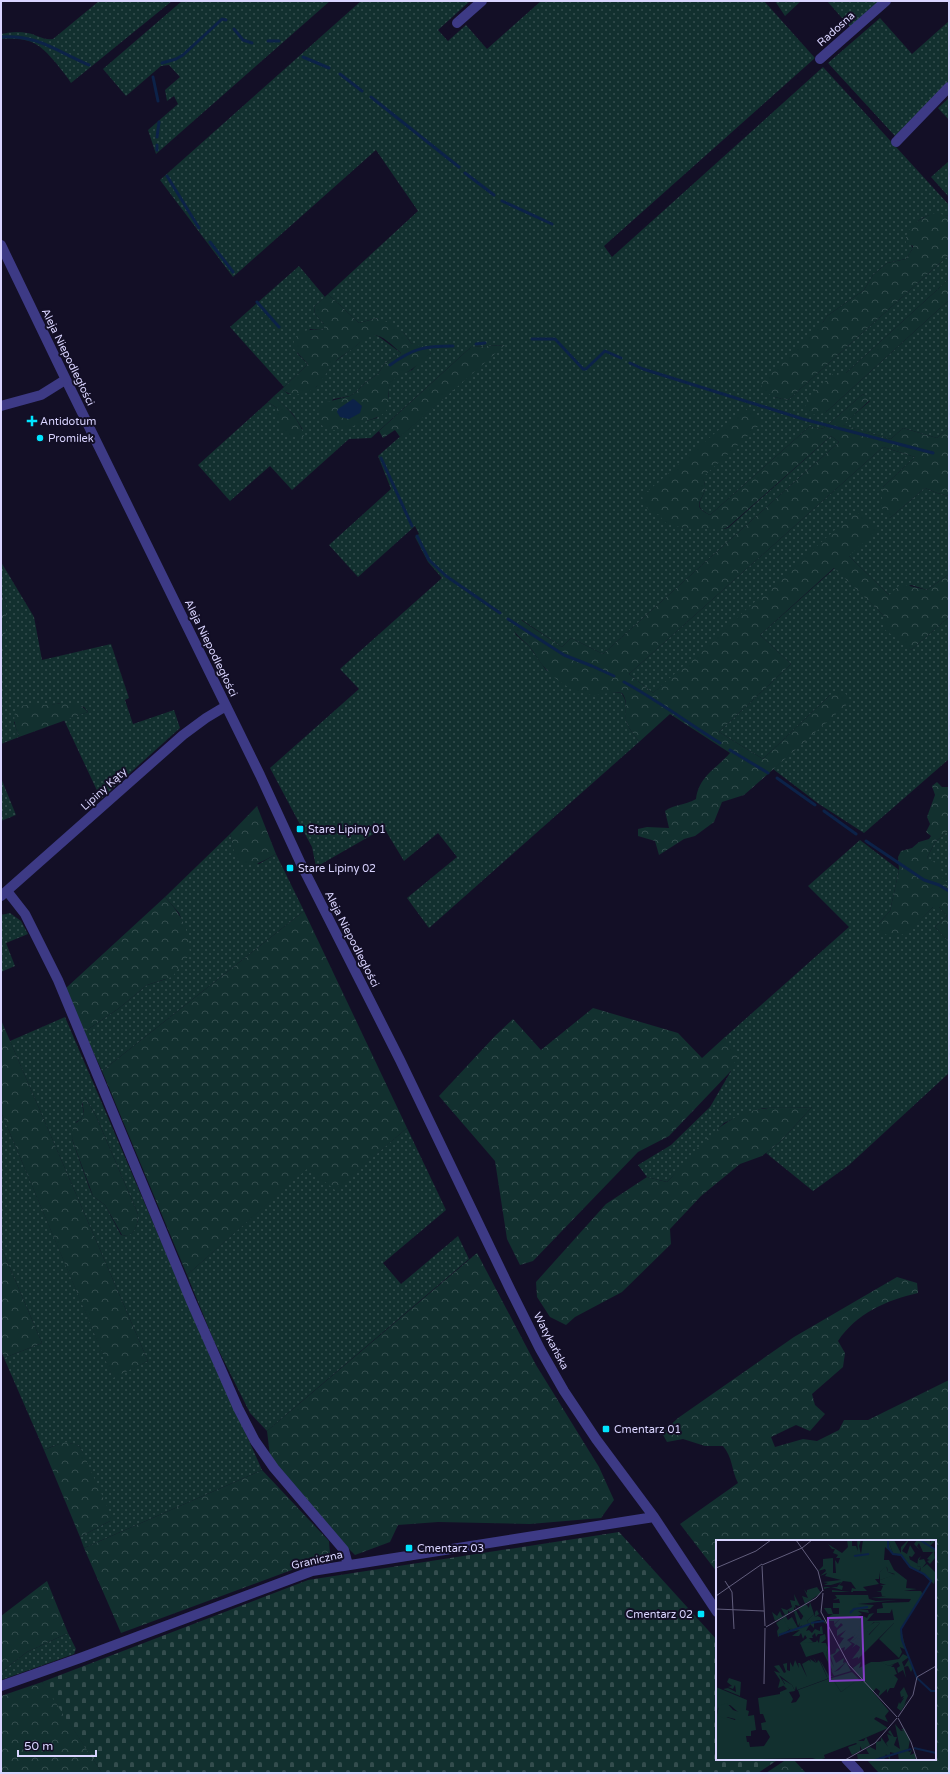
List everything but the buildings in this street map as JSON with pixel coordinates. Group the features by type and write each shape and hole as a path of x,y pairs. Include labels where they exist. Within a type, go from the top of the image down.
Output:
{"street":[{"path":"457,23 482,1"},
{"name":"Radosna","path":"820,59 886,1"},
{"path":"896,142 949,87"},
{"name":"Aleja Niepodległości","path":"1,245 65,380 267,788 301,864 400,1060"},
{"path":"1,406 41,395 65,380"},
{"name":"Lipiny Kąty","path":"4,894 183,734 226,706"},
{"path":"4,894 25,914 58,980 190,1301 251,1434 274,1468 344,1550 348,1565"},
{"name":"Watykańska","path":"400,1060 510,1291 564,1391 596,1439 654,1517 716,1610"},
{"name":"Graniczna","path":"1,1686 83,1657 305,1573 654,1517"},
{"path":"847,1760 859,1773"}],"green space":[{"path":"99,1 172,1 71,83 56,63 38,45 26,40 1,39 1,34 24,32 46,39 53,39"},
{"path":"182,1 330,1 156,154 148,130 178,104 174,96 167,101 165,90 180,77 169,65 161,66 126,96 103,69"},
{"path":"361,1 470,1 438,30 448,41 466,25 487,49 541,1 764,1 815,58 604,246 612,257 823,67 949,205 949,216 928,215 914,225 906,238 913,248 906,259 887,263 873,275 864,290 827,316 774,397 788,400 949,255 949,279 846,373 825,413 949,300 949,427 937,438 903,428 891,439 842,425 870,401 863,394 824,428 820,429 810,426 710,515 700,508 699,505 705,491 705,485 702,477 679,527 728,528 831,436 839,442 603,654 571,638 562,647 522,620 513,628 516,635 529,646 546,670 593,695 611,692 621,693 626,704 627,723 639,742 429,928 407,898 457,857 438,833 404,861 384,828 316,867 312,847 270,768 359,689 340,669 442,578 428,562 415,537 419,534 415,526 358,577 329,545 391,489 378,456 504,345 471,347 371,438 349,439 292,490 270,466 230,501 198,465 268,402 277,408 278,413 303,430 293,414 274,396 282,389 288,394 316,387 333,363 357,345 364,337 371,334 378,336 401,353 385,363 378,374 366,382 356,392 350,396 333,399 321,424 332,430 377,418 389,397 388,389 390,383 396,376 412,370 421,360 431,353 411,343 404,333 377,318 359,323 328,294 418,211 376,150 233,277 160,180"},
{"path":"775,1 801,1 785,16"},
{"path":"827,1 877,1 878,2 850,27"},
{"path":"880,18 912,54 949,21 949,81 895,136 828,63"},
{"path":"949,98 949,120 938,108"},
{"path":"949,161 949,197 931,177"},
{"path":"935,213 949,216 949,255 788,400 774,397 762,390 761,383 823,322 827,316 864,290 873,275 887,263 906,259 913,248 913,246 906,243 908,232 920,220"},
{"path":"299,266 325,297 314,307 315,314 324,324 324,328 321,330 310,329 297,353 308,364 284,387 230,327"},
{"path":"949,279 949,300 825,413 811,415 805,407 807,398 833,374 846,373"},
{"path":"328,294 359,323 377,318 392,324 404,333 411,343 428,348 431,353 415,367 392,381 388,391 389,403 387,410 384,413 349,427 334,430 327,429 322,426 319,420 319,410 327,402 350,396 356,392 366,382 378,374 385,363 401,353 388,341 377,335 370,335 336,361 323,379 312,390 304,394 290,394 282,389 308,364 293,348 294,342 296,337 302,332 321,330 324,328 324,324 315,314 314,307"},
{"path":"505,345 400,437 395,430 383,438 379,431 471,347"},
{"path":"863,394 870,400 843,425 891,439 903,428 937,438 949,427 949,496 925,488 890,518 881,507 883,487 915,457 883,447 629,674 653,693 856,511 877,530 849,556 889,595 901,584 927,590 949,574 949,617 911,650 884,629 885,617 834,568 760,635 791,664 719,732 763,759 836,691 845,693 851,701 744,795 722,802 714,822 695,836 684,839 659,855 655,841 638,836 638,829 647,827 669,828 665,811 672,807 696,799 704,779 730,753 670,714 639,742 629,728 625,716 626,704 622,693 591,695 578,692 566,686 550,674 529,646 512,628 521,620 562,647 571,638 603,654 839,442 831,436 728,527 723,529 687,528 668,524 663,521 660,515 653,513 648,508 644,503 642,496 744,408 763,422 703,477 705,491 699,505 700,508 710,515 810,426 820,429 824,428"},
{"path":"274,396 296,419 300,425 304,437 300,439 289,435 281,428 277,416 277,408 268,402"},
{"path":"883,447 915,457 883,487 890,518 925,488 949,496 949,574 927,590 911,585 889,595 849,556 666,682 653,693 629,674"},
{"path":"1,562 34,617 42,660 111,644 129,698 125,700 133,724 174,710 180,728 101,799 64,720 88,712 84,707 61,703 47,706 14,722 19,737 1,744 1,655 6,603 1,594"},
{"path":"835,568 885,617 885,622 911,650 949,617 949,759 864,833 819,804 773,769 850,701 830,695 763,759 719,732 791,664 760,635"},
{"path":"1,594 6,603 6,630 1,655"},
{"path":"72,703 79,705 88,712 19,737 14,718 17,707"},
{"path":"1,778 16,815 1,821"},
{"path":"937,782 942,787 949,787 949,830 935,842 927,858 941,866 943,879 949,883 949,942 935,927 947,916 939,907 933,907 909,932 893,938 879,931 879,923 890,911 899,870 898,857 901,851 912,848 919,842 929,839 931,836 926,832 930,824 927,817 935,795 932,786"},
{"path":"257,806 276,854 261,862 250,865 240,861 236,856 230,834"},
{"path":"949,830 949,883 946,883 927,858 935,842"},
{"path":"230,834 235,853 259,864 276,854 304,911 102,1071 84,1032 118,1009 147,985 166,979 186,931 179,913 165,897"},
{"path":"860,840 899,870 890,911 879,923 908,932 933,907 939,907 947,916 935,927 949,942 949,1073 849,1165 813,1191 766,1153 780,1142 812,1107 764,1108 749,1112 724,1123 667,1182 647,1177 638,1165 671,1145 710,1107 731,1071 724,1038 849,927 808,886"},
{"path":"165,897 184,923 188,937 190,954 172,977 147,985 118,1009 84,1032 66,988"},
{"path":"304,911 407,1128 335,1190 308,1168 187,1275 102,1071"},
{"path":"10,913 21,921 28,934 6,943 15,966 1,972 1,915"},
{"path":"593,1008 678,1033 702,1058 725,1037 738,1055 731,1071 669,1136 638,1152 533,1261 520,1265 507,1239 495,1161 439,1096 513,1019 541,1050"},
{"path":"65,1017 163,1246 262,1470 84,1548 80,1537 110,1521 80,1447 71,1443 66,1443 44,1450 4,1358 42,1343 1,1247 1,1112 113,1377 148,1361 10,1041","holes":["85,1097 96,1116 138,1214 136,1227 129,1235 121,1235 105,1205 93,1196 72,1139 76,1122 81,1119 84,1114 82,1104"]},
{"path":"1,1020 148,1361 113,1378 1,1112"},
{"path":"85,1097 96,1116 138,1214 136,1227 130,1235 122,1235 105,1205 93,1196 72,1139 73,1125 81,1119 84,1114 82,1099"},
{"path":"778,1107 812,1107 780,1142 762,1156 740,1164 701,1196 670,1229 671,1244 622,1292 575,1317 566,1325 550,1317 537,1297 536,1282 606,1204 647,1177 667,1182 713,1133 734,1118 753,1110"},
{"path":"407,1128 446,1210 383,1263 401,1284 458,1236 469,1259 267,1431 250,1413 214,1341 187,1275 308,1167 335,1189"},
{"path":"1,1247 42,1343 4,1358 1,1350"},
{"path":"477,1253 536,1365 599,1467 614,1500 601,1518 530,1524 438,1522 398,1525 390,1542 355,1555 340,1540 270,1456 267,1431"},
{"path":"897,1277 917,1283 918,1293 883,1304 863,1316 845,1331 838,1341 845,1353 843,1367 812,1394 815,1405 825,1414 810,1431 796,1425 771,1437 775,1447 803,1439 817,1441 839,1430 844,1420 868,1420 949,1380 949,1773 879,1773 867,1760 936,1760 936,1540 716,1540 716,1571 680,1524 738,1483 729,1455 723,1446 705,1446 683,1439 667,1442 662,1433 678,1418 794,1337"},
{"path":"64,1442 75,1444 80,1447 112,1517 110,1521 80,1537 44,1450"},
{"path":"262,1470 329,1541 330,1554 308,1564 121,1633 84,1548"},
{"path":"619,1532 716,1639 716,1760 778,1760 758,1773 102,1773 42,1682 308,1580"},
{"path":"47,1581 68,1633 27,1652 1,1672 1,1616"},
{"path":"68,1633 76,1649 74,1654 1,1680 1,1672 27,1652"},
{"path":"42,1682 102,1773 1,1773 1,1696"},
{"path":"786,1760 794,1760 806,1773 766,1773"}],"water":[{"path":"353,399 362,406 360,413 349,419 340,417 337,412 338,409"}],"waterway":[{"path":"162,63 176,59 183,55 222,19 226,20"},
{"path":"234,29 243,40 252,43"},
{"path":"1,37 26,38 36,41 89,65"},
{"path":"268,41 279,41"},
{"path":"303,57 329,68"},
{"path":"340,74 362,91"},
{"path":"153,77 158,101"},
{"path":"371,97 459,167"},
{"path":"157,137 159,122"},
{"path":"157,145 157,150"},
{"path":"465,173 494,195"},
{"path":"167,176 199,228"},
{"path":"502,201 552,224"},
{"path":"210,242 233,272"},
{"path":"257,302 279,327"},
{"path":"532,339 555,339 583,369 586,369 605,351 621,358"},
{"path":"476,344 485,343"},
{"path":"390,365 406,355 420,349 453,346"},
{"path":"630,363 643,369 803,419 933,453"},
{"path":"381,458 412,526"},
{"path":"417,536 429,560 446,576 500,613"},
{"path":"508,619 564,655 614,676"},
{"path":"624,682 720,743"},
{"path":"730,750 768,773"},
{"path":"777,778 815,805"},
{"path":"824,811 856,834"},
{"path":"866,841 924,880 939,885 949,891"}],"place":[{"name":"Antidotum","path":"32,421"},
{"name":"Promilek","path":"40,438"},
{"name":"Stare Lipiny 01","path":"300,829"},
{"name":"Stare Lipiny 02","path":"290,868"},
{"name":"Cmentarz 01","path":"606,1429"},
{"name":"Cmentarz 03","path":"409,1548"},
{"name":"Cmentarz 02","path":"701,1614"}]}
